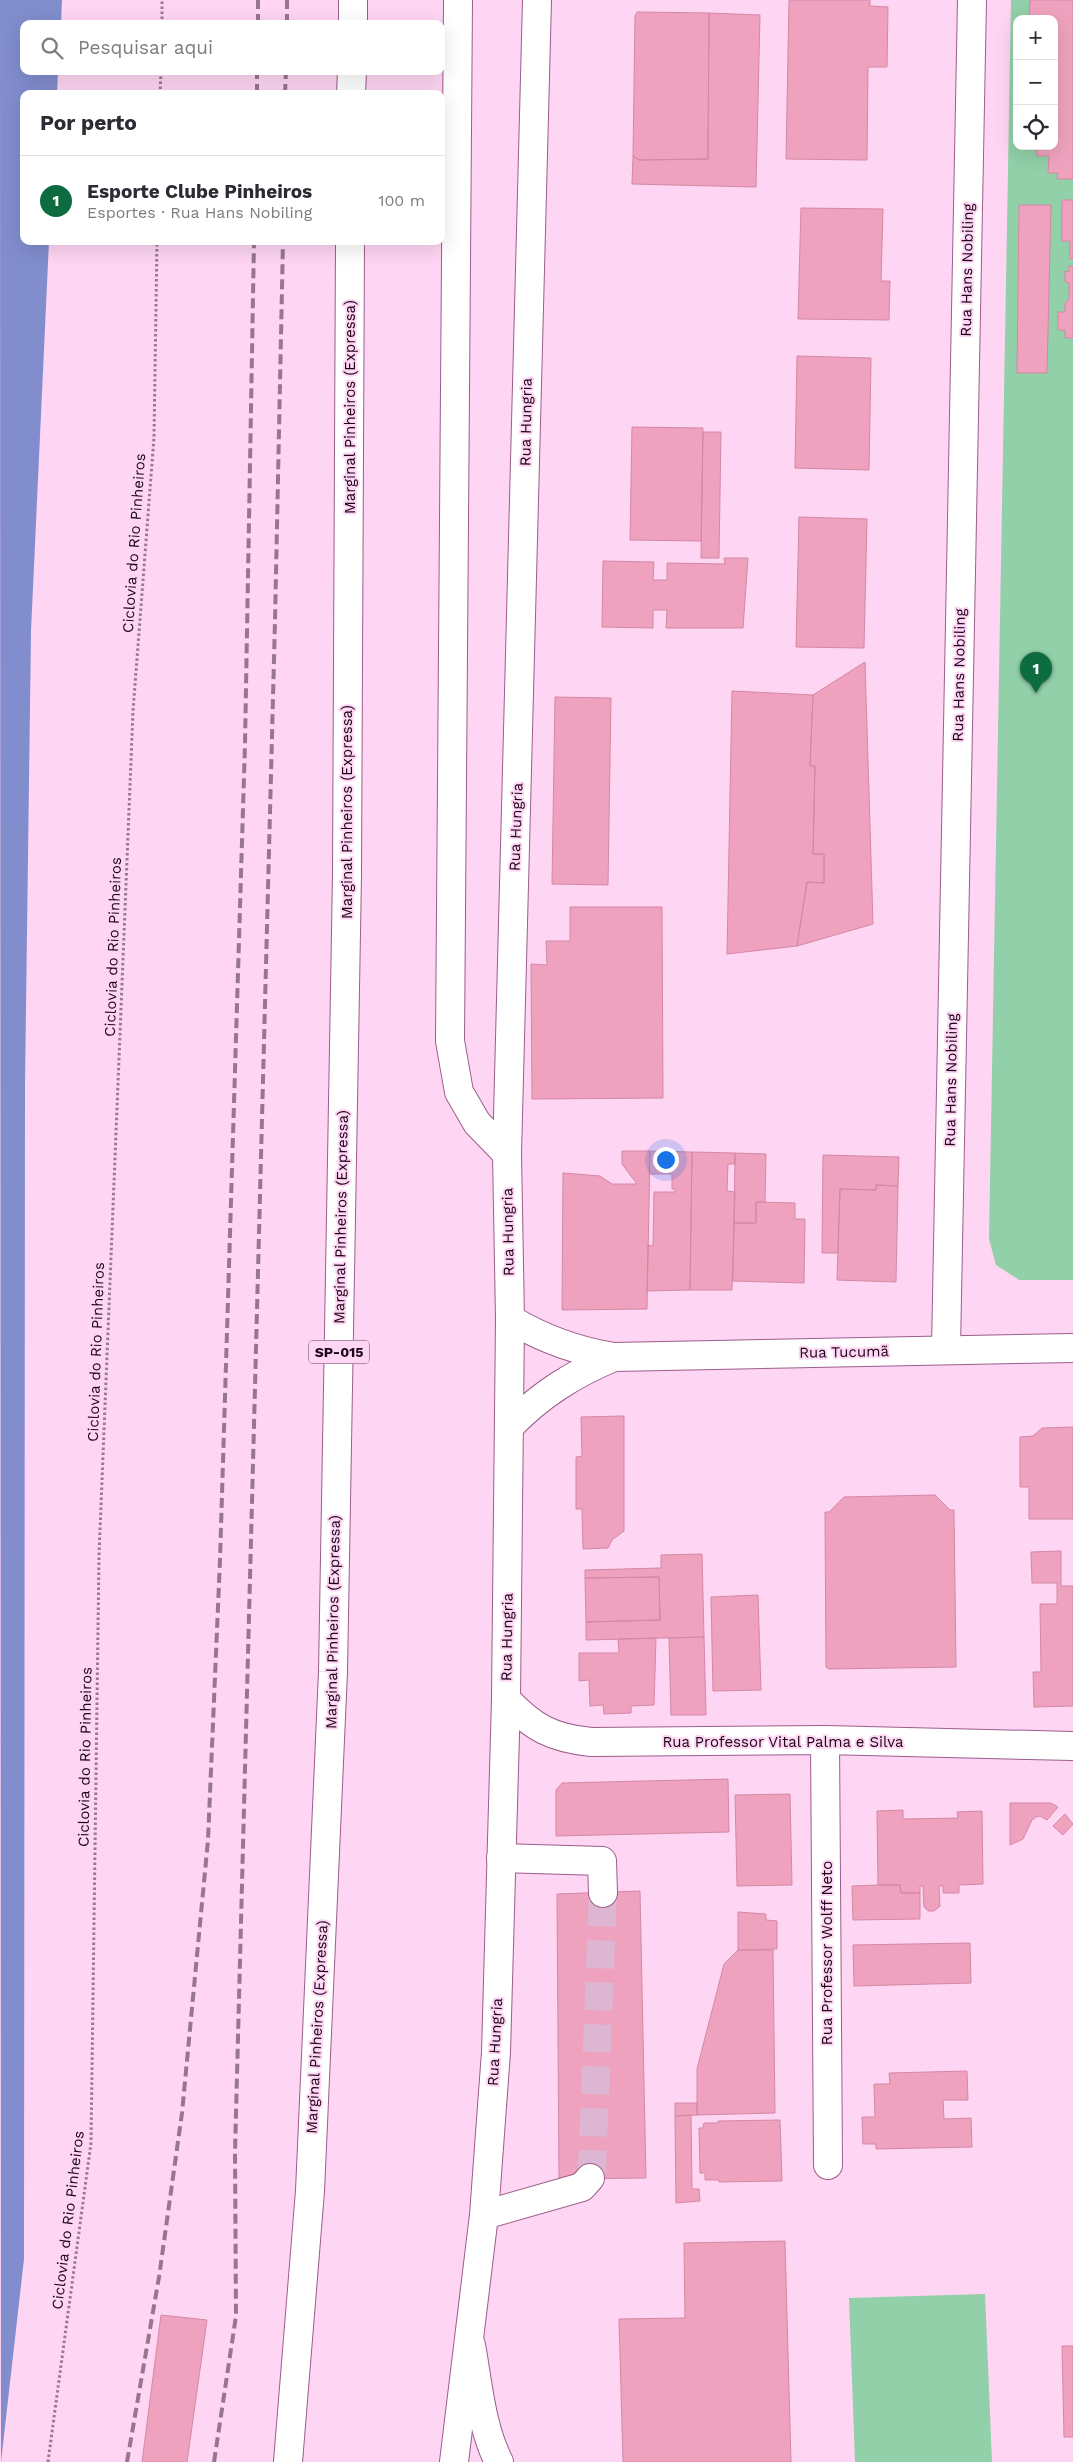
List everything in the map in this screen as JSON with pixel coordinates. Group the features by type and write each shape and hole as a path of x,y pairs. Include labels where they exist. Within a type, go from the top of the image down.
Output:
{"main road":[{"path":"353,0 353,20"},
{"path":"458,0 450,1041 459,1092 477,1123 507,1154"},
{"name":"Rua Hungria","path":"454,2462 468,2329 484,2215 496,2052 506,1700 510,1319 507,1154 537,0"},
{"name":"Rua Hans Nobiling","path":"946,1349 972,0"},
{"path":"351,90 352,75"},
{"name":"Marginal Pinheiros (Expressa)","path":"288,2462 310,2191 333,1672 347,865 350,245"},
{"name":"Rua Tucumã","path":"510,1319 559,1344 614,1357 1073,1348"},
{"name":"Rua Tucumã","path":"509,1427 532,1403 558,1385 585,1369 614,1357"},
{"name":"Rua Professor Vital Palma e Silva","path":"506,1700 543,1731 566,1739 591,1742 825,1740 1073,1746"},
{"name":"Rua Professor Wolff Neto","path":"825,1740 828,2165"},
{"path":"501,1858 602,1861 603,1893"},
{"path":"484,2215 582,2187 590,2178"},
{"path":"468,2329 484,2415 492,2448 499,2462"}],"path":[{"path":"162,0 162,20"},
{"path":"160,90 161,75"},
{"name":"Ciclovia do Rio Pinheiros","path":"48,2462 91,2143 100,1555 133,711 154,437 157,245"}],"green space":[{"path":"1011,0 1073,0 1073,1280 1019,1280 996,1265 989,1239"},
{"path":"985,2294 992,2462 855,2462 849,2298"}],"water":[{"path":"0,0 62,0 61,20 20,20 20,75 58,75 57,90 20,90 20,245 49,245 31,631 25,1083 24,2259 1,2462"}],"building":[{"path":"789,0 870,0 870,6 888,7 887,67 868,67 867,160 786,159"},
{"path":"1030,0 1073,0 1073,179 1057,179 1058,173 1048,173 1049,156 1037,156 1036,150 1058,150 1058,15 1029,15"},
{"path":"637,12 709,13 708,159 639,160 633,156 635,16"},
{"path":"709,13 760,15 756,187 632,184 633,156 639,160 708,159"},
{"path":"1062,200 1073,200 1073,259 1070,259 1070,241 1062,241"},
{"path":"1019,205 1051,205 1047,373 1017,373"},
{"path":"801,208 883,209 881,281 890,281 889,320 798,319"},
{"path":"1069,266 1073,266 1073,338 1065,338 1065,330 1058,330 1058,312 1065,312 1065,303 1069,299 1069,283 1065,282 1065,271 1069,272"},
{"path":"797,356 871,358 869,470 795,468"},
{"path":"632,427 703,428 701,541 630,540"},
{"path":"703,432 721,432 719,558 701,558"},
{"path":"799,517 867,519 864,648 796,647"},
{"path":"724,558 748,558 743,628 666,628 667,610 653,610 653,628 602,627 603,561 654,562 653,580 667,580 667,563 725,564"},
{"path":"865,662 873,924 797,946 807,882 824,883 824,854 813,854 815,766 810,766 813,695"},
{"path":"732,691 813,695 810,766 815,766 813,854 824,854 824,883 807,882 797,946 727,954"},
{"path":"555,697 611,698 608,885 552,884"},
{"path":"570,907 662,907 663,1098 532,1099 531,964 547,965 546,941 570,941"},
{"path":"622,1151 650,1151 647,1309 562,1310 563,1173 600,1176 612,1184 637,1184 622,1164"},
{"path":"650,1151 692,1152 690,1290 647,1291 648,1245 653,1246 654,1192 675,1192 675,1189 672,1189 672,1174 649,1174"},
{"path":"692,1152 735,1153 735,1164 728,1164 727,1191 735,1192 732,1290 690,1290"},
{"path":"735,1153 766,1154 765,1202 756,1202 756,1223 734,1223"},
{"path":"823,1155 899,1157 898,1186 876,1185 876,1190 840,1189 838,1253 822,1253"},
{"path":"876,1185 898,1186 896,1282 837,1280 840,1189 876,1190"},
{"path":"756,1202 795,1203 795,1219 805,1219 804,1283 733,1281 734,1223 756,1223"},
{"path":"624,1416 624,1531 612,1540 608,1548 583,1549 582,1509 576,1509 576,1457 582,1456 581,1417"},
{"path":"1073,1427 1073,1519 1029,1519 1029,1487 1020,1487 1020,1437 1033,1436 1042,1428"},
{"path":"935,1495 950,1510 954,1510 956,1667 829,1669 826,1667 825,1512 829,1512 844,1497"},
{"path":"1061,1551 1061,1586 1073,1586 1073,1706 1034,1707 1033,1672 1041,1672 1040,1604 1057,1604 1057,1583 1032,1583 1031,1552"},
{"path":"702,1554 704,1637 586,1640 586,1622 660,1620 659,1577 585,1578 585,1570 661,1568 661,1555"},
{"path":"659,1577 660,1620 586,1622 585,1578"},
{"path":"758,1595 761,1690 713,1691 711,1597"},
{"path":"704,1637 706,1715 671,1715 669,1638"},
{"path":"656,1638 654,1705 631,1706 631,1713 604,1714 603,1705 590,1706 589,1680 579,1681 579,1653 619,1653 618,1639"},
{"path":"728,1779 729,1832 556,1836 556,1790 562,1783"},
{"path":"790,1794 792,1885 737,1886 735,1795"},
{"path":"1010,1803 1051,1803 1058,1807 1047,1820 1040,1816 1032,1820 1023,1839 1010,1845"},
{"path":"903,1810 903,1819 958,1818 957,1812 982,1811 983,1884 959,1885 959,1893 943,1893 943,1886 939,1886 940,1906 934,1911 928,1911 924,1907 923,1886 920,1886 920,1893 901,1893 900,1885 878,1885 877,1811"},
{"path":"1065,1814 1073,1824 1063,1835 1053,1826"},
{"path":"900,1885 901,1893 920,1893 920,1919 853,1920 852,1886"},
{"path":"640,1891 646,2178 559,2179 557,1894"},
{"path":"738,1912 766,1914 766,1920 777,1921 777,1949 738,1950"},
{"path":"970,1943 971,1983 854,1986 853,1945"},
{"path":"738,1950 773,1950 775,2113 697,2115 697,2069 724,1964"},
{"path":"967,2071 968,2100 943,2100 944,2119 971,2118 972,2147 876,2149 876,2144 863,2144 862,2117 875,2117 874,2084 890,2084 889,2073"},
{"path":"675,2103 697,2103 697,2115 675,2116"},
{"path":"691,2115 692,2189 699,2189 700,2201 676,2203 675,2116"},
{"path":"780,2120 782,2181 719,2182 719,2180 705,2180 705,2173 700,2173 699,2128 703,2128 704,2123"},
{"path":"785,2241 791,2462 623,2462 619,2319 685,2318 684,2243"},
{"path":"161,2315 207,2320 187,2462 142,2462"},
{"path":"1062,2346 1073,2346 1073,2437 1064,2437"}],"tunnel":[{"path":"590,2178 592,2169 603,1893"}],"railway":[{"path":"258,0 258,20"},
{"path":"287,0 287,20"},
{"path":"257,75 257,90"},
{"path":"285,90 286,75"},
{"path":"127,2462 159,2277 182,2113 208,1840 220,1560 245,744 254,245"},
{"path":"214,2462 236,2316 235,2152 275,621 283,245"}],"place":[{"name":"Esporte Clube Pinheiros","path":"1036,693"}]}
